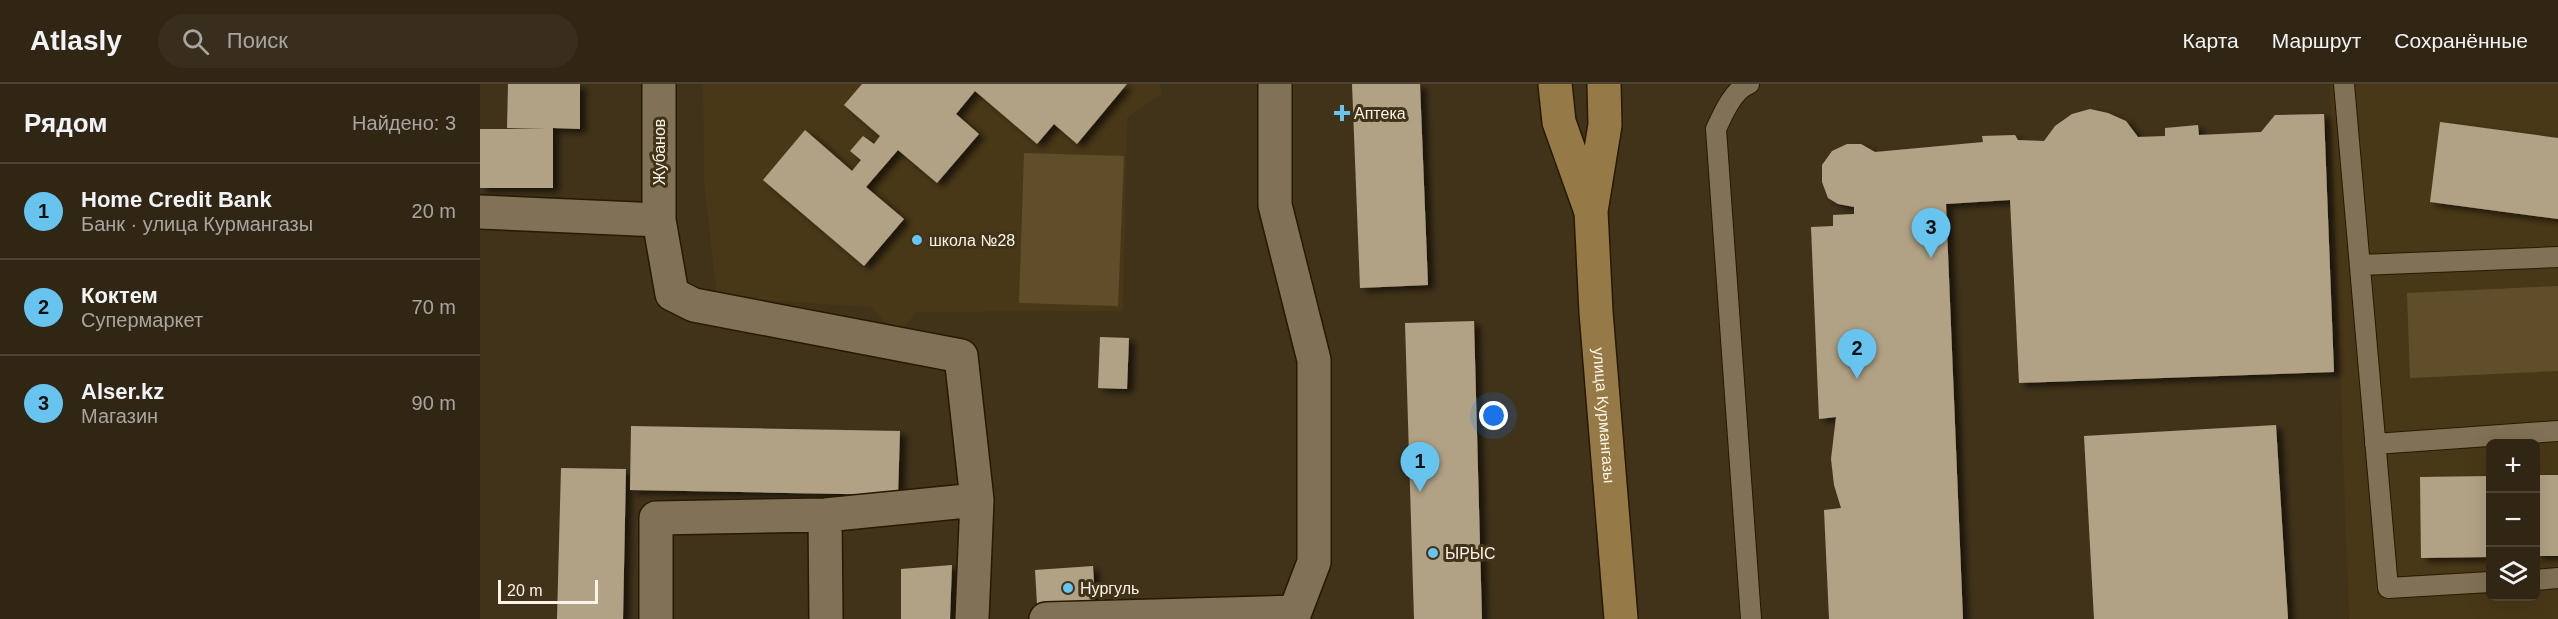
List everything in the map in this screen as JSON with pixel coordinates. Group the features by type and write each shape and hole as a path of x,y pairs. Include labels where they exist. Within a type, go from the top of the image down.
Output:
{"main road":[{"name":"улица Курмангазы","path":"1555,84 1559,122 1591,211"},
{"name":"улица Курмангазы","path":"1604,84 1605,125 1591,211 1596,312 1621,619"},
{"path":"1605,125 1622,84"}],"street":[{"name":"Жубанов","path":"659,84 659,220 672,294 694,305 961,357 977,500"},
{"path":"1046,619 1295,612 1314,562 1314,360 1275,205 1275,84"},
{"path":"480,212 659,220"},
{"path":"657,619 656,518 825,515 977,500 972,619"},
{"path":"825,515 826,619"}],"lane":[{"path":"1749,84 1743,86 1727,107 1716,129 1751,619"},
{"path":"2344,84 2388,588 2486,582"},
{"path":"2360,265 2558,257"},
{"path":"2375,444 2558,431"},
{"path":"2540,580 2558,578"}],"shaded area":[{"name":"школа №28","path":"703,84 1160,84 1162,93 1127,118 1123,311 917,312 897,334 870,307 717,297 704,182"},
{"path":"2330,84 2558,84 2558,619 2349,619"},
{"path":"1024,153 1124,156 1118,306 1019,303"},
{"path":"2558,286 2558,371 2410,378 2407,293"}],"building":[{"path":"508,84 580,84 580,129 553,128 553,188 480,188 480,129 547,129 507,128"},
{"path":"862,84 1127,84 1077,144 1054,124 1037,144 975,91 956,114 979,134 937,183 898,150 866,187 904,219 864,266 763,180 805,130 852,171 861,160 850,151 863,136 874,144 880,136 844,105"},
{"path":"1352,84 1420,84 1428,285 1360,288"},
{"path":"2090,109 2108,113 2126,121 2138,137 2165,136 2165,128 2198,125 2199,135 2261,132 2275,115 2324,114 2334,372 2019,383 2010,200 1946,204 1963,619 1829,619 1824,510 1841,508 1834,485 1831,459 1836,417 1819,419 1811,227 1833,226 1833,215 1854,214 1854,207 1838,204 1828,198 1822,182 1822,165 1832,151 1847,144 1861,144 1875,152 1983,142 1982,136 2015,135 2018,140 2044,141 2055,126 2072,114"},
{"path":"2440,122 2558,138 2558,219 2430,202"},
{"path":"1474,321 1482,619 1414,619 1405,323"},
{"path":"1100,337 1129,338 1127,389 1098,388"},
{"path":"2276,425 2288,619 2094,619 2084,436"},
{"path":"631,426 900,431 898,495 630,490"},
{"path":"561,468 626,469 623,619 557,619"},
{"path":"2540,475 2558,475 2558,556 2540,556"},
{"path":"2486,476 2486,557 2421,558 2420,477"},
{"path":"952,565 950,619 901,619 901,569"},
{"path":"1093,566 1095,600 1037,604 1035,570"}],"place":[{"name":"Аптека","path":"1342,113"},
{"name":"школа №28","path":"917,240"},
{"name":"Alser.kz","path":"1931,258"},
{"name":"Коктем","path":"1857,379"},
{"name":"Home Credit Bank","path":"1420,492"},
{"name":"ЫРЫС","path":"1433,553"},
{"name":"Нургуль","path":"1068,588"}]}
